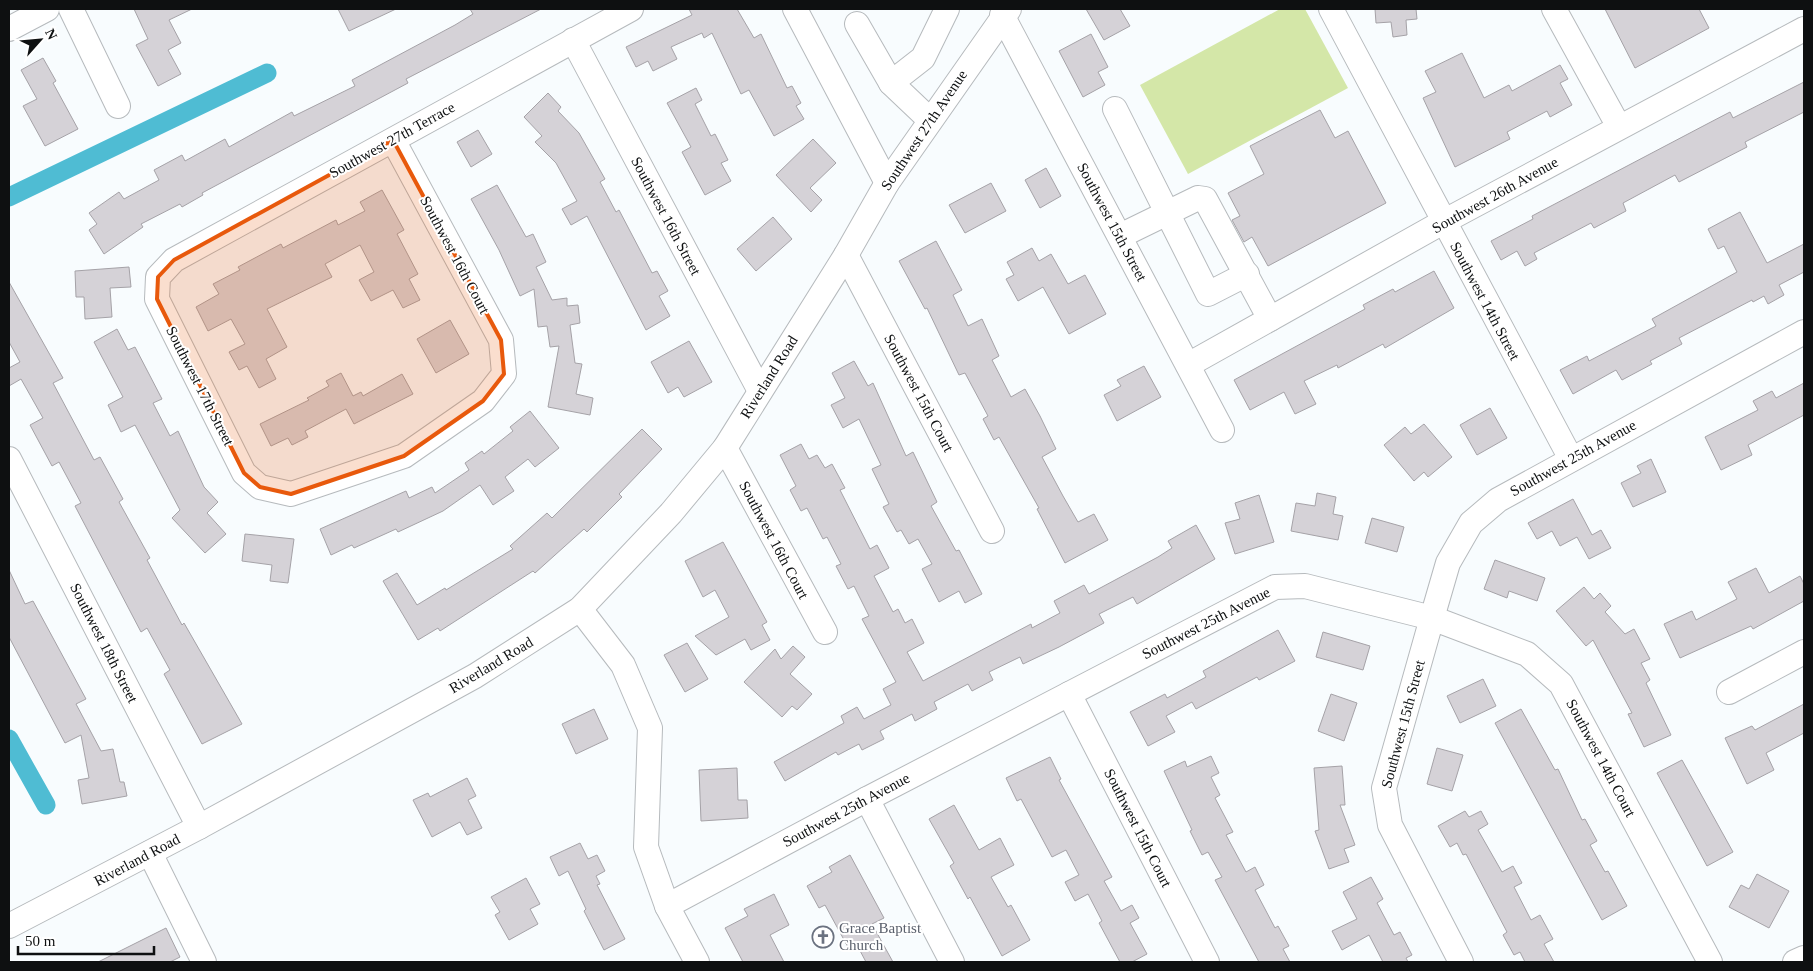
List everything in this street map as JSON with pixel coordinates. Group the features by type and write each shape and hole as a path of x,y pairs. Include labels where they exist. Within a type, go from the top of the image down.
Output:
{"street":[{"path":"9,29 47,9"},
{"path":"71,9 118,106"},
{"name":"Southwest 27th Terrace","path":"158,277 174,260 631,9"},
{"path":"795,9 887,183"},
{"path":"891,83 924,58 947,9"},
{"name":"Southwest 14th Street","path":"1331,9 1571,459"},
{"path":"1554,9 1619,127"},
{"name":"Southwest 27th Avenue","path":"846,255 887,183 1005,12"},
{"name":"Southwest 15th Street","path":"1005,12 1222,430"},
{"path":"857,24 891,83 930,120"},
{"name":"Southwest 26th Avenue","path":"1188,365 1443,222 1804,29"},
{"name":"Southwest 16th Street","path":"573,40 760,391"},
{"path":"1115,109 1208,294 1247,274"},
{"name":"Southwest 16th Court","path":"260,487 291,494 404,456 483,401 504,374 501,340 393,140"},
{"path":"1120,236 1198,198 1205,199 1270,319"},
{"name":"Riverland Road","path":"9,926 200,827 475,676 580,608 671,513 725,448 846,255"},
{"name":"Southwest 15th Court","path":"846,255 992,531"},
{"name":"Southwest 17th Street","path":"158,277 156,299 244,473 260,487"},
{"name":"Southwest 25th Avenue","path":"667,906 867,799 1275,587 1305,586 1432,618 1448,563 1471,524 1498,500 1804,332"},
{"name":"Southwest 16th Court","path":"725,448 825,632"},
{"name":"Southwest 18th Street","path":"9,459 200,827"},
{"path":"580,608 623,665 650,728 646,847 667,906 697,962"},
{"name":"Southwest 15th Street","path":"1432,618 1384,788 1390,825 1461,962"},
{"name":"Southwest 14th Court","path":"1432,618 1527,654 1561,684 1710,962"},
{"path":"1729,692 1804,652"},
{"name":"Southwest 15th Court","path":"1069,694 1207,962"},
{"path":"867,799 952,962"},
{"path":"150,853 204,962"},
{"path":"1795,962 1804,958"}],"highlighted area":[{"path":"393,140 501,340 504,374 483,401 404,456 291,494 260,487 244,473 157,299 158,277 174,260"}],"green space":[{"path":"1280,9 1305,9 1348,88 1188,174 1140,85"}],"building":[{"path":"134,9 192,9 169,20 181,43 168,50 181,74 158,86 136,45 148,39"},
{"path":"338,9 396,9 349,31"},
{"path":"470,9 541,9 406,79 408,83 202,193 203,195 182,207 180,204 141,224 143,227 104,254 89,230 97,224 89,213 119,192 124,199 159,180 154,170 182,155 185,161 225,139 229,147 292,112 294,116 355,86 352,80 455,25 473,14"},
{"path":"689,9 737,9 754,38 761,34 787,88 792,86 801,103 796,106 804,119 774,136 749,90 741,94 712,33 704,38 702,33 671,47 677,59 653,71 648,61 636,67 626,47 692,15"},
{"path":"1086,9 1120,9 1130,26 1104,40"},
{"path":"1375,9 1416,9 1417,19 1406,20 1407,35 1393,37 1391,22 1376,23"},
{"path":"1605,9 1699,9 1709,28 1635,68"},
{"path":"1091,34 1108,67 1098,72 1105,85 1083,97 1059,51"},
{"path":"1462,53 1484,98 1509,85 1512,91 1560,65 1568,79 1560,83 1572,105 1550,117 1547,111 1507,132 1510,139 1455,167 1423,98 1436,92 1425,71"},
{"path":"43,58 56,81 53,83 78,129 45,146 23,106 37,99 21,70"},
{"path":"1804,82 1804,112 1745,142 1747,147 1679,182 1675,175 1623,203 1626,211 1594,228 1591,223 1534,253 1537,259 1525,266 1517,251 1501,260 1491,241 1533,219 1532,216 1730,112 1733,118"},
{"path":"696,88 702,100 695,104 711,136 715,134 728,160 721,163 731,181 705,195 682,152 691,147 667,103"},
{"path":"548,93 561,107 558,111 579,133 605,179 600,182 616,212 619,210 652,273 657,271 668,291 659,296 670,316 646,330 587,216 571,225 562,209 577,201 556,163 535,142 542,136 524,117"},
{"path":"1320,110 1335,138 1348,131 1386,203 1268,266 1252,237 1244,242 1232,220 1240,216 1228,193 1264,174 1250,146"},
{"path":"478,130 492,154 471,167 457,142"},
{"path":"813,139 836,163 810,188 822,200 811,212 776,175"},
{"path":"1046,168 1061,196 1040,208 1025,180"},
{"path":"991,183 1006,211 965,233 949,205"},
{"path":"497,185 526,237 533,234 546,262 536,267 552,300 567,298 567,306 578,305 580,323 570,325 575,363 582,364 576,394 593,398 590,415 548,407 559,346 550,347 547,326 538,327 534,289 520,296 499,250 471,199"},
{"path":"382,190 404,230 397,234 418,274 409,279 420,300 403,308 393,290 371,301 359,280 374,272 360,245 325,264 332,277 267,309 287,347 266,359 276,379 259,388 247,366 239,370 229,352 245,344 231,319 208,331 196,307 219,294 213,284 240,270 238,267 281,244 283,248 336,220 338,225 365,211 360,202"},
{"path":"1740,212 1767,263 1804,244 1804,272 1779,285 1784,295 1768,304 1764,296 1753,302 1752,300 1679,338 1682,344 1650,361 1652,364 1622,380 1616,370 1573,394 1560,370 1587,356 1589,361 1656,326 1652,319 1737,272 1724,246 1718,249 1708,229"},
{"path":"773,217 792,239 756,271 737,249"},
{"path":"936,241 962,290 953,295 968,326 982,319 999,356 992,360 1011,397 1025,389 1040,416 1056,449 1042,457 1063,496 1078,522 1094,514 1108,540 1065,563 1037,509 1039,508 999,437 994,440 983,419 988,416 965,373 959,375 927,308 925,309 899,261"},
{"path":"1032,248 1039,261 1051,254 1068,284 1085,275 1106,314 1069,334 1043,287 1018,301 1006,279 1014,275 1007,262"},
{"path":"129,267 131,287 110,288 112,317 85,319 84,297 76,297 75,271"},
{"path":"1434,271 1454,308 1385,348 1383,344 1338,368 1337,365 1304,381 1316,404 1295,414 1284,392 1250,410 1234,380 1365,309 1363,305 1393,289 1395,292"},
{"path":"9,282 63,378 53,383 94,460 100,457 123,499 119,502 150,558 147,560 182,625 184,623 242,724 202,744 164,674 170,670 147,628 141,632 75,506 81,503 59,462 52,466 30,425 43,418 21,379 9,386 9,368 20,362 9,342"},
{"path":"450,320 469,354 436,373 417,339"},
{"path":"117,329 128,350 135,347 162,399 153,403 170,436 178,431 204,487 218,502 207,513 226,534 205,553 172,518 180,510 135,425 121,432 108,405 123,397 94,342"},
{"path":"689,341 712,382 684,397 678,387 668,393 651,362"},
{"path":"854,361 868,386 873,383 906,456 913,452 937,502 931,506 956,551 959,550 982,594 965,603 959,591 939,602 922,569 932,564 918,539 909,544 901,530 897,532 883,507 889,504 872,469 881,465 859,419 843,428 831,405 845,398 832,373"},
{"path":"1144,366 1161,397 1117,421 1104,395 1121,386 1117,380"},
{"path":"341,373 353,396 361,392 363,396 402,374 413,394 354,424 346,409 305,431 308,437 292,445 288,438 271,446 260,424 309,400 307,398 329,386 326,381"},
{"path":"1804,383 1804,415 1748,445 1752,455 1721,470 1705,437 1758,410 1753,401 1772,391 1776,398"},
{"path":"1490,408 1507,438 1477,455 1460,425"},
{"path":"530,411 559,448 535,467 528,459 505,477 514,491 493,505 480,485 443,511 398,532 396,529 354,548 352,545 331,555 320,529 406,491 409,498 432,487 435,493 469,470 465,463 482,451 484,454 513,431 510,427"},
{"path":"1424,424 1452,457 1428,477 1424,472 1414,481 1384,445 1405,427 1411,434"},
{"path":"642,429 662,449 619,494 622,497 587,532 584,529 535,573 533,571 440,631 438,628 418,640 383,581 397,573 417,605 445,588 446,590 513,549 510,546 547,513 552,518"},
{"path":"801,444 809,459 817,455 825,468 832,464 845,488 840,490 870,549 877,545 889,568 874,576 893,612 898,609 905,623 912,619 924,643 907,652 923,681 1031,624 1032,628 1060,613 1054,601 1084,585 1089,594 1158,557 1172,548 1168,541 1196,525 1215,559 1137,604 1133,597 1099,614 1104,623 1059,647 1023,664 1020,657 989,672 993,680 972,691 968,684 934,702 937,709 915,721 912,714 880,731 884,739 862,750 859,744 838,755 836,752 785,781 774,762 844,723 841,716 857,707 864,719 891,705 883,689 896,682 862,619 869,616 854,586 848,589 836,566 841,564 827,537 823,539 807,508 801,511 790,490 796,486 780,455"},
{"path":"1651,459 1666,492 1633,507 1621,483 1641,473 1637,466"},
{"path":"1317,493 1336,497 1333,514 1343,516 1338,540 1291,531 1296,503 1315,506"},
{"path":"1259,495 1274,542 1235,554 1225,523 1240,519 1235,503"},
{"path":"1573,499 1592,535 1601,530 1611,548 1589,559 1577,537 1560,546 1552,531 1537,539 1528,523"},
{"path":"1372,518 1404,527 1397,552 1365,543"},
{"path":"245,534 294,539 288,583 270,581 272,565 242,561"},
{"path":"723,542 767,622 762,625 770,640 751,650 745,639 716,655 695,636 729,617 715,590 703,597 685,561"},
{"path":"1495,560 1545,578 1537,601 1509,591 1507,598 1484,589"},
{"path":"1756,568 1769,593 1800,576 1804,584 1804,601 1753,629 1751,626 1680,658 1664,624 1692,611 1696,620 1737,599 1728,582"},
{"path":"9,570 25,604 33,601 86,699 76,704 101,751 113,749 120,782 124,782 127,796 82,804 78,780 89,778 81,735 65,743 9,637"},
{"path":"1584,587 1594,599 1600,593 1611,606 1605,612 1625,634 1634,629 1650,659 1641,663 1650,680 1646,683 1671,735 1644,747 1628,714 1632,713 1593,640 1586,646 1556,611"},
{"path":"1278,630 1295,661 1259,680 1257,677 1196,709 1192,702 1166,716 1175,732 1148,746 1130,712 1165,694 1167,698 1206,677 1203,671"},
{"path":"1323,632 1370,646 1363,670 1316,657"},
{"path":"687,643 708,679 685,692 664,655"},
{"path":"793,646 805,657 790,674 812,694 797,710 792,706 782,717 744,682 775,649 781,659"},
{"path":"1483,679 1496,706 1460,723 1447,696"},
{"path":"1331,694 1357,703 1344,741 1318,731"},
{"path":"1804,704 1804,733 1766,753 1774,770 1747,784 1725,738 1752,726 1755,730"},
{"path":"594,709 608,739 576,754 562,724"},
{"path":"1521,709 1555,770 1558,769 1582,820 1585,819 1597,841 1590,845 1605,872 1608,871 1627,906 1602,920 1495,723"},
{"path":"1437,748 1463,755 1452,791 1427,784"},
{"path":"1211,756 1219,773 1211,777 1220,795 1215,798 1233,832 1226,835 1246,872 1255,867 1264,885 1255,890 1275,928 1278,926 1289,946 1283,949 1290,962 1259,962 1215,880 1222,877 1208,852 1202,855 1164,771 1185,761 1187,767"},
{"path":"1050,757 1061,779 1059,780 1112,877 1104,881 1121,911 1132,905 1139,918 1130,923 1147,954 1132,962 1120,962 1099,923 1102,921 1088,894 1075,901 1065,882 1079,875 1066,850 1052,857 1021,799 1017,801 1006,778"},
{"path":"1682,760 1733,852 1707,866 1657,773"},
{"path":"1342,766 1345,805 1340,805 1355,845 1344,849 1349,862 1329,869 1315,831 1319,830 1314,768"},
{"path":"737,768 738,800 747,800 748,818 701,821 699,770"},
{"path":"467,778 476,796 468,800 482,828 467,835 460,822 432,837 413,800 428,793 430,797"},
{"path":"954,805 979,850 1000,838 1014,865 991,877 1008,907 1011,905 1030,940 1002,956 970,897 968,899 950,866 954,863 929,819"},
{"path":"1465,811 1469,817 1481,811 1488,824 1478,830 1502,872 1513,866 1522,883 1514,887 1531,920 1540,915 1553,939 1544,944 1554,962 1525,962 1520,952 1514,955 1503,935 1507,932 1466,854 1463,855 1457,843 1450,847 1438,826"},
{"path":"580,843 588,859 597,855 605,871 596,876 600,884 597,885 625,939 604,950 584,911 586,909 568,871 559,876 550,857"},
{"path":"850,855 884,918 872,924 893,962 866,962 857,945 849,949 825,905 819,908 807,886 832,872 829,867"},
{"path":"1757,874 1789,891 1769,928 1729,907 1741,885 1749,889"},
{"path":"1371,877 1383,899 1377,903 1394,935 1400,932 1412,955 1406,958 1408,962 1383,962 1369,935 1342,950 1332,931 1357,919 1343,892"},
{"path":"526,878 540,904 530,909 538,924 509,940 495,915 500,912 491,897"},
{"path":"774,894 789,925 770,935 784,962 743,962 725,928 748,916 744,909"},
{"path":"166,928 180,957 170,962 98,962"}],"waterway":[{"path":"9,197 267,73"},
{"path":"9,739 46,805"}],"place":[{"name":"Grace Baptist Church","path":"823,937"}]}
